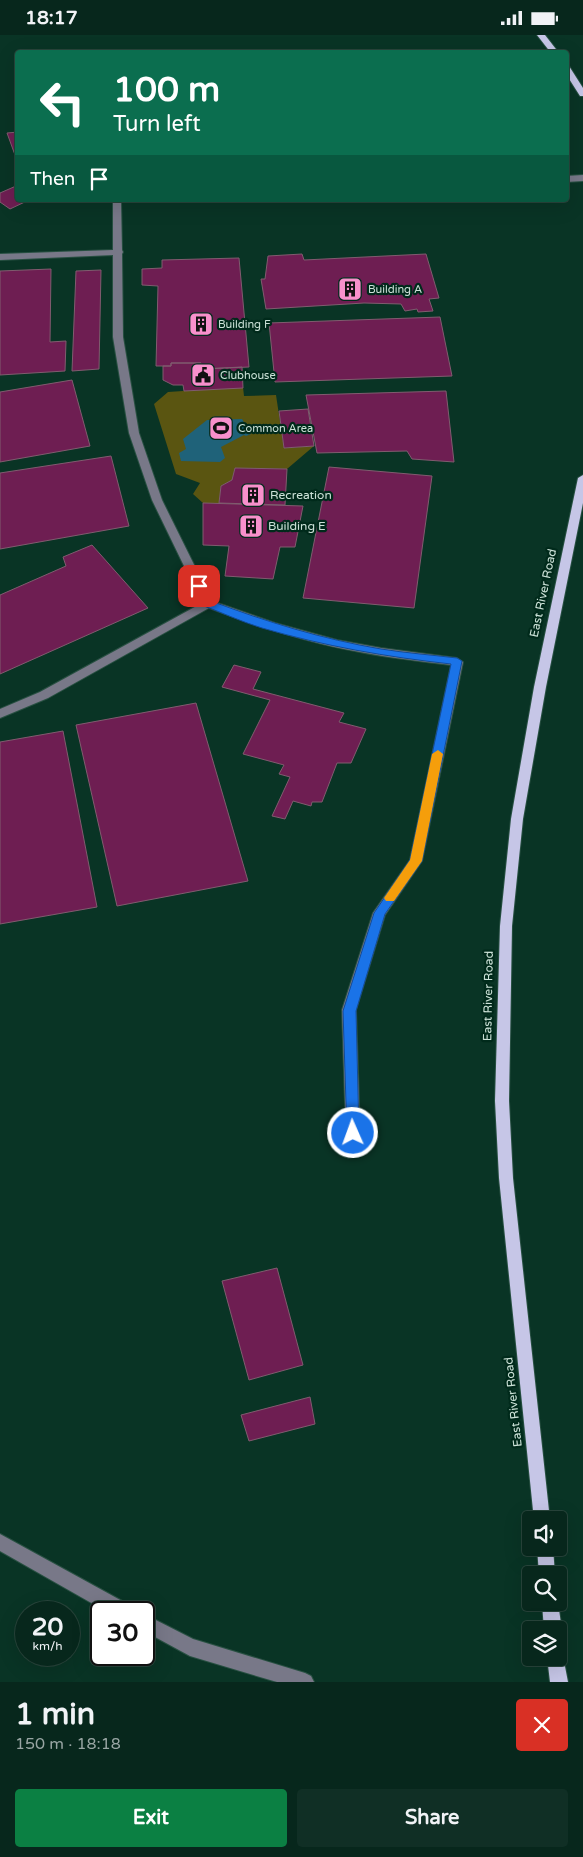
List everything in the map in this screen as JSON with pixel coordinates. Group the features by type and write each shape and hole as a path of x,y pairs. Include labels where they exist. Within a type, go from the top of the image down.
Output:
{"main road":[{"path":"541,35 553,50"},
{"path":"569,73 583,94"},
{"name":"East River Road","path":"541,1511 506,1177 502,1101 506,926 517,819 540,687 583,477"},
{"path":"557,1666 559,1682"}],"street":[{"path":"569,179 583,178"},
{"path":"117,202 118,337 134,433 158,500 208,604 263,625 324,641 381,652 457,661 416,861 379,913 350,1011 353,1133"},
{"path":"0,257 118,252"},
{"path":"0,714 44,695 208,604"},
{"path":"0,1542 106,1601"},
{"path":"155,1628 190,1647 305,1682"}],"shaded area":[{"name":"Common Area","path":"243,387 244,396 276,395 284,448 314,446 287,469 235,468 232,480 221,486 219,503 203,503 193,494 200,483 176,474 154,404 168,392"}],"water":[{"path":"242,419 251,434 244,435 221,447 225,458 220,462 181,461 179,453 186,449 183,439 207,420"}],"building":[{"path":"15,132 15,155 7,133"},
{"path":"15,186 15,202 25,202 10,209 0,202 0,193"},
{"name":"Building A","path":"302,254 304,260 426,254 439,298 429,299 433,311 418,312 417,309 405,311 401,304 364,303 266,309 261,279 265,279 268,256"},
{"name":"Building F","path":"239,258 249,367 202,369 201,363 171,363 171,366 156,366 158,286 142,285 142,269 162,268 162,260"},
{"path":"51,269 50,342 66,341 65,371 0,375 0,271"},
{"path":"101,270 99,369 72,371 76,271"},
{"path":"440,317 452,376 275,382 269,323"},
{"name":"Clubhouse","path":"171,363 201,363 202,369 242,367 243,388 184,391 183,385 173,385 163,380 163,366 171,366"},
{"path":"72,380 90,446 0,462 0,392"},
{"path":"446,391 454,462 412,459 407,451 317,453 306,395"},
{"path":"308,409 314,446 284,448 279,411"},
{"path":"111,456 129,526 0,549 0,473"},
{"path":"329,467 432,476 414,608 303,598"},
{"name":"Recreation","path":"235,468 287,469 285,505 219,503 221,486 232,480"},
{"name":"Building E","path":"203,503 303,506 295,547 280,547 273,579 225,576 229,546 203,545"},
{"path":"92,545 148,608 0,674 0,595 66,566 63,557"},
{"path":"234,665 261,672 253,689 344,713 339,722 366,729 351,763 337,763 322,802 312,802 311,806 293,801 285,819 272,816 290,777 279,774 284,765 243,754 270,700 222,687"},
{"path":"196,703 248,881 117,906 76,725"},
{"path":"63,731 97,907 0,924 0,742"},
{"path":"277,1268 303,1365 249,1380 222,1281"},
{"path":"310,1397 315,1424 249,1441 241,1415"}],"slow traffic":[{"path":"390,898 416,861 438,754"}],"place":[{"name":"Building A","path":"350,289"},
{"name":"Building F","path":"201,324"},
{"name":"Clubhouse","path":"203,375"},
{"name":"Common Area","path":"221,428"},
{"name":"Recreation","path":"253,495"},
{"name":"Building E","path":"251,526"}],"route":[{"path":"199,586 208,604 263,625 324,641 381,652 457,661 416,861 379,913 350,1011 353,1133"}]}
